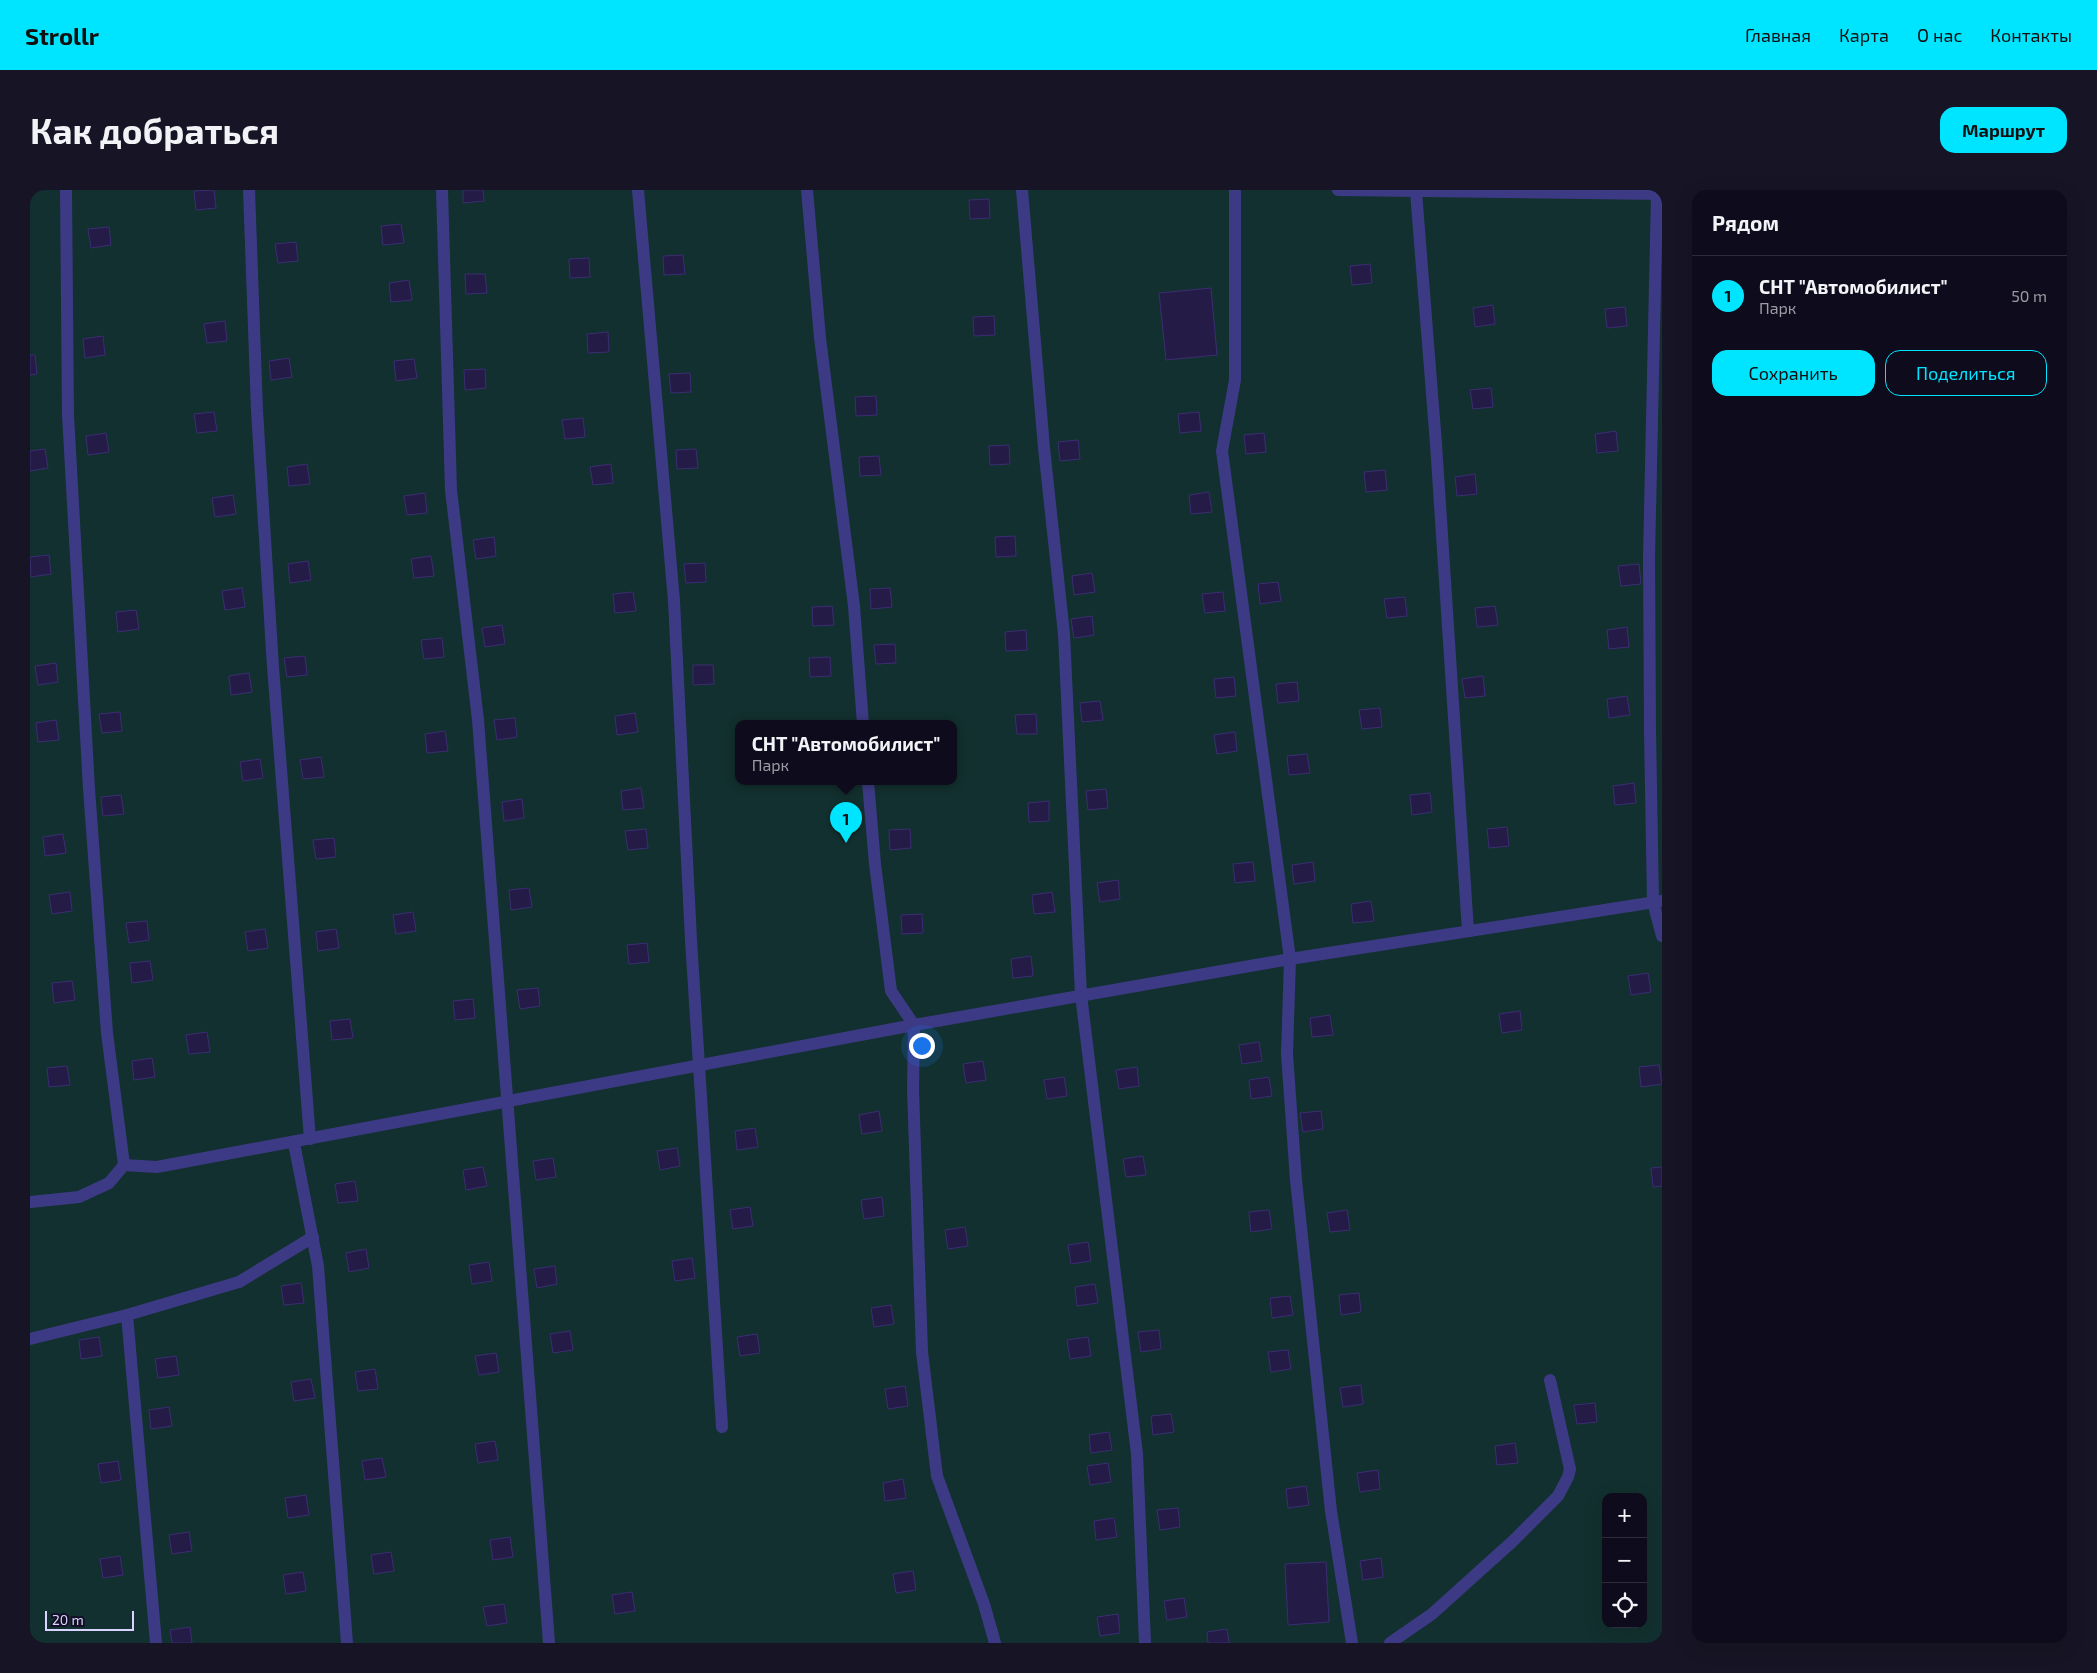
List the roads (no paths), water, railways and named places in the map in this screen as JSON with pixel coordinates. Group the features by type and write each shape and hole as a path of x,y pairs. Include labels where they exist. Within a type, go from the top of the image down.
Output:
{"street":[{"path":"30,1202 79,1197 109,1183 124,1165 107,1033 89,790 68,415 66,190"},
{"path":"249,190 257,411 272,667 310,1139"},
{"path":"442,190 451,490 478,720 549,1643"},
{"path":"638,190 674,601 691,940 722,1427"},
{"path":"807,190 820,338 854,606 863,720"},
{"path":"1022,190 1044,448 1064,634 1081,996 1137,1454 1145,1643"},
{"path":"1235,190 1235,380 1222,451 1290,959 1287,1054 1296,1180 1331,1511 1352,1643"},
{"path":"1333,190 1416,192 1578,191 1659,194 1649,557 1658,901 1662,936"},
{"path":"1416,192 1436,444 1468,931"},
{"path":"868,785 875,864 891,991 914,1024 913,1090 922,1352 937,1476 984,1604 995,1643"},
{"path":"124,1165 157,1168 914,1024 1290,959 1658,901"},
{"path":"294,1142 318,1266 347,1643"},
{"path":"30,1339 127,1315 239,1282 313,1237"},
{"path":"127,1315 156,1643"},
{"path":"1390,1643 1432,1614 1513,1541 1558,1496 1570,1469 1550,1380"}],"place":[{"name":"СНТ \"Автомобилист\"","path":"846,843"}]}
